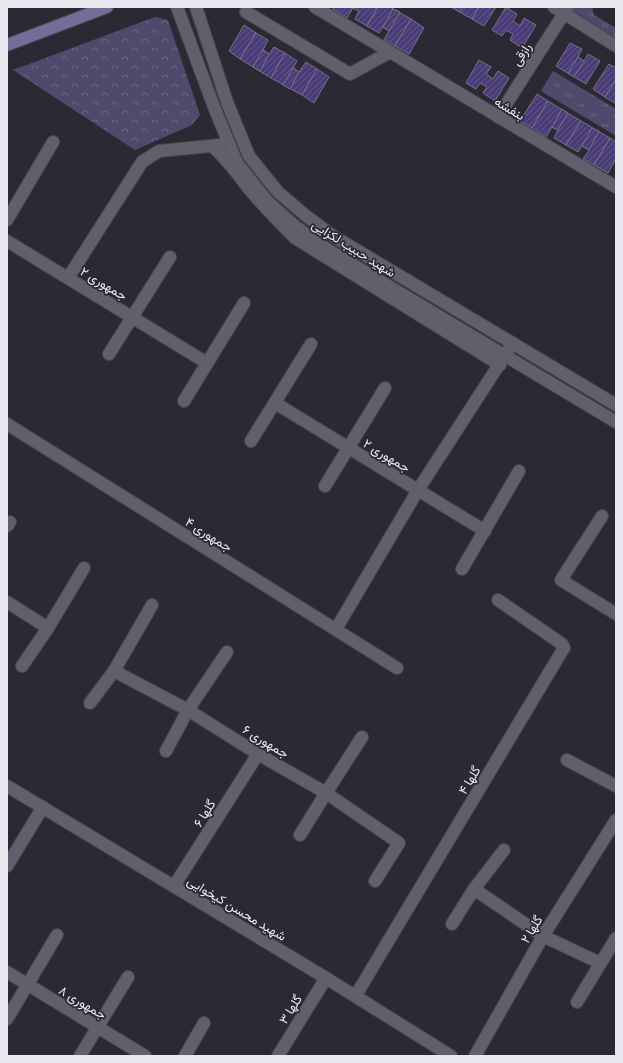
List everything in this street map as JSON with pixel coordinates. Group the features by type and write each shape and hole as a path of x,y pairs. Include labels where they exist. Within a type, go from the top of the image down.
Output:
{"main road":[{"path":"7,45 107,7"}],"street":[{"name":"شهید حبیب لکزایی","path":"177,7 236,163 268,202 325,248 503,361 616,422"},
{"name":"شهید حبیب لکزایی","path":"196,7 227,102 249,156 278,192 305,215 334,236 616,405"},
{"name":"بنفشه","path":"315,7 616,187"},
{"path":"562,9 616,46"},
{"name":"رازقی","path":"498,117 562,9"},
{"path":"246,12 350,74 390,52"},
{"path":"68,278 142,162 159,151 213,146 242,138"},
{"path":"7,220 53,142"},
{"path":"213,146 223,155 270,214 295,238 503,361"},
{"name":"جمهوری ۲","path":"7,240 207,363"},
{"path":"110,354 170,257"},
{"path":"184,401 244,303"},
{"path":"251,441 311,344"},
{"path":"336,629 418,490 513,344"},
{"path":"326,486 385,388"},
{"name":"جمهوری ۲","path":"275,403 485,531"},
{"name":"جمهوری ۴","path":"7,424 397,668"},
{"path":"462,570 519,471"},
{"path":"602,516 561,580 616,614"},
{"path":"22,666 48,628 84,568"},
{"name":"گلها ۴","path":"356,995 564,648 562,644 498,600"},
{"path":"7,602 48,628"},
{"path":"90,703 114,671 152,605"},
{"path":"166,751 188,710 227,652"},
{"name":"جمهوری ۶","path":"114,671 188,710 258,754 326,793 399,843 375,881"},
{"path":"300,835 362,737"},
{"name":"گلها ۶","path":"174,886 258,754"},
{"path":"567,760 616,786"},
{"name":"شهید محسن کیخوایی","path":"7,786 356,995 451,1056"},
{"path":"7,866 43,807"},
{"name":"گلها ۲","path":"475,1056 543,936 616,820"},
{"path":"452,924 474,889 504,850"},
{"path":"474,889 543,936 600,963"},
{"path":"7,1019 57,935"},
{"path":"576,1002 616,938"},
{"name":"جمهوری ۸","path":"7,972 145,1056"},
{"path":"80,1056 128,978"},
{"name":"گلها ۳","path":"278,1056 326,978"},
{"path":"185,1056 204,1024"}],"green space":[{"path":"568,7 592,7 594,15 616,28 616,46 564,14"},
{"path":"155,17 168,20 200,115 192,125 135,150 13,70"},
{"path":"553,71 616,109 616,136 541,91"}],"building":[{"path":"334,7 378,7 367,26 355,19 359,11 353,8 347,18 333,9"},
{"path":"378,7 390,7 411,19 395,46 384,40 389,31 383,27 379,33 367,26"},
{"path":"451,7 479,7 472,19"},
{"path":"463,7 460,12 453,8"},
{"path":"479,7 496,7 484,26 472,19"},
{"path":"506,7 517,14 513,21 520,26 524,18 536,25 522,48 510,40 513,34 506,30 502,36 492,30"},
{"path":"393,9 400,12 389,31 383,27"},
{"path":"411,19 424,28 409,54 395,46"},
{"path":"244,25 256,33 240,59 229,51"},
{"path":"256,33 268,40 263,50 269,54 274,47 285,53 271,78 240,59"},
{"path":"570,43 582,49 578,57 584,61 588,54 600,61 586,84 556,66"},
{"path":"263,50 269,54 260,71 253,67"},
{"path":"285,53 297,61 293,68 299,72 306,62 317,69 302,95 271,78"},
{"path":"578,57 584,61 574,77 568,73"},
{"path":"479,60 491,67 486,74 493,79 498,71 509,78 495,101 483,93 487,87 480,83 476,89 466,83"},
{"path":"609,64 616,68 616,79 605,97 593,89"},
{"path":"293,68 299,72 290,89 283,85"},
{"path":"317,69 329,77 314,103 302,95"},
{"path":"616,79 616,104 605,97"},
{"path":"537,94 548,101 532,128 520,121"},
{"path":"548,101 581,121 566,145 554,138 558,130 552,127 546,137 532,128"},
{"path":"562,109 568,113 558,130 552,127"},
{"path":"581,121 610,138 594,165 583,159 589,150 582,146 578,152 566,145"},
{"path":"592,128 599,131 589,150 582,146"},
{"path":"610,138 616,142 616,159 608,173 594,165"}]}
